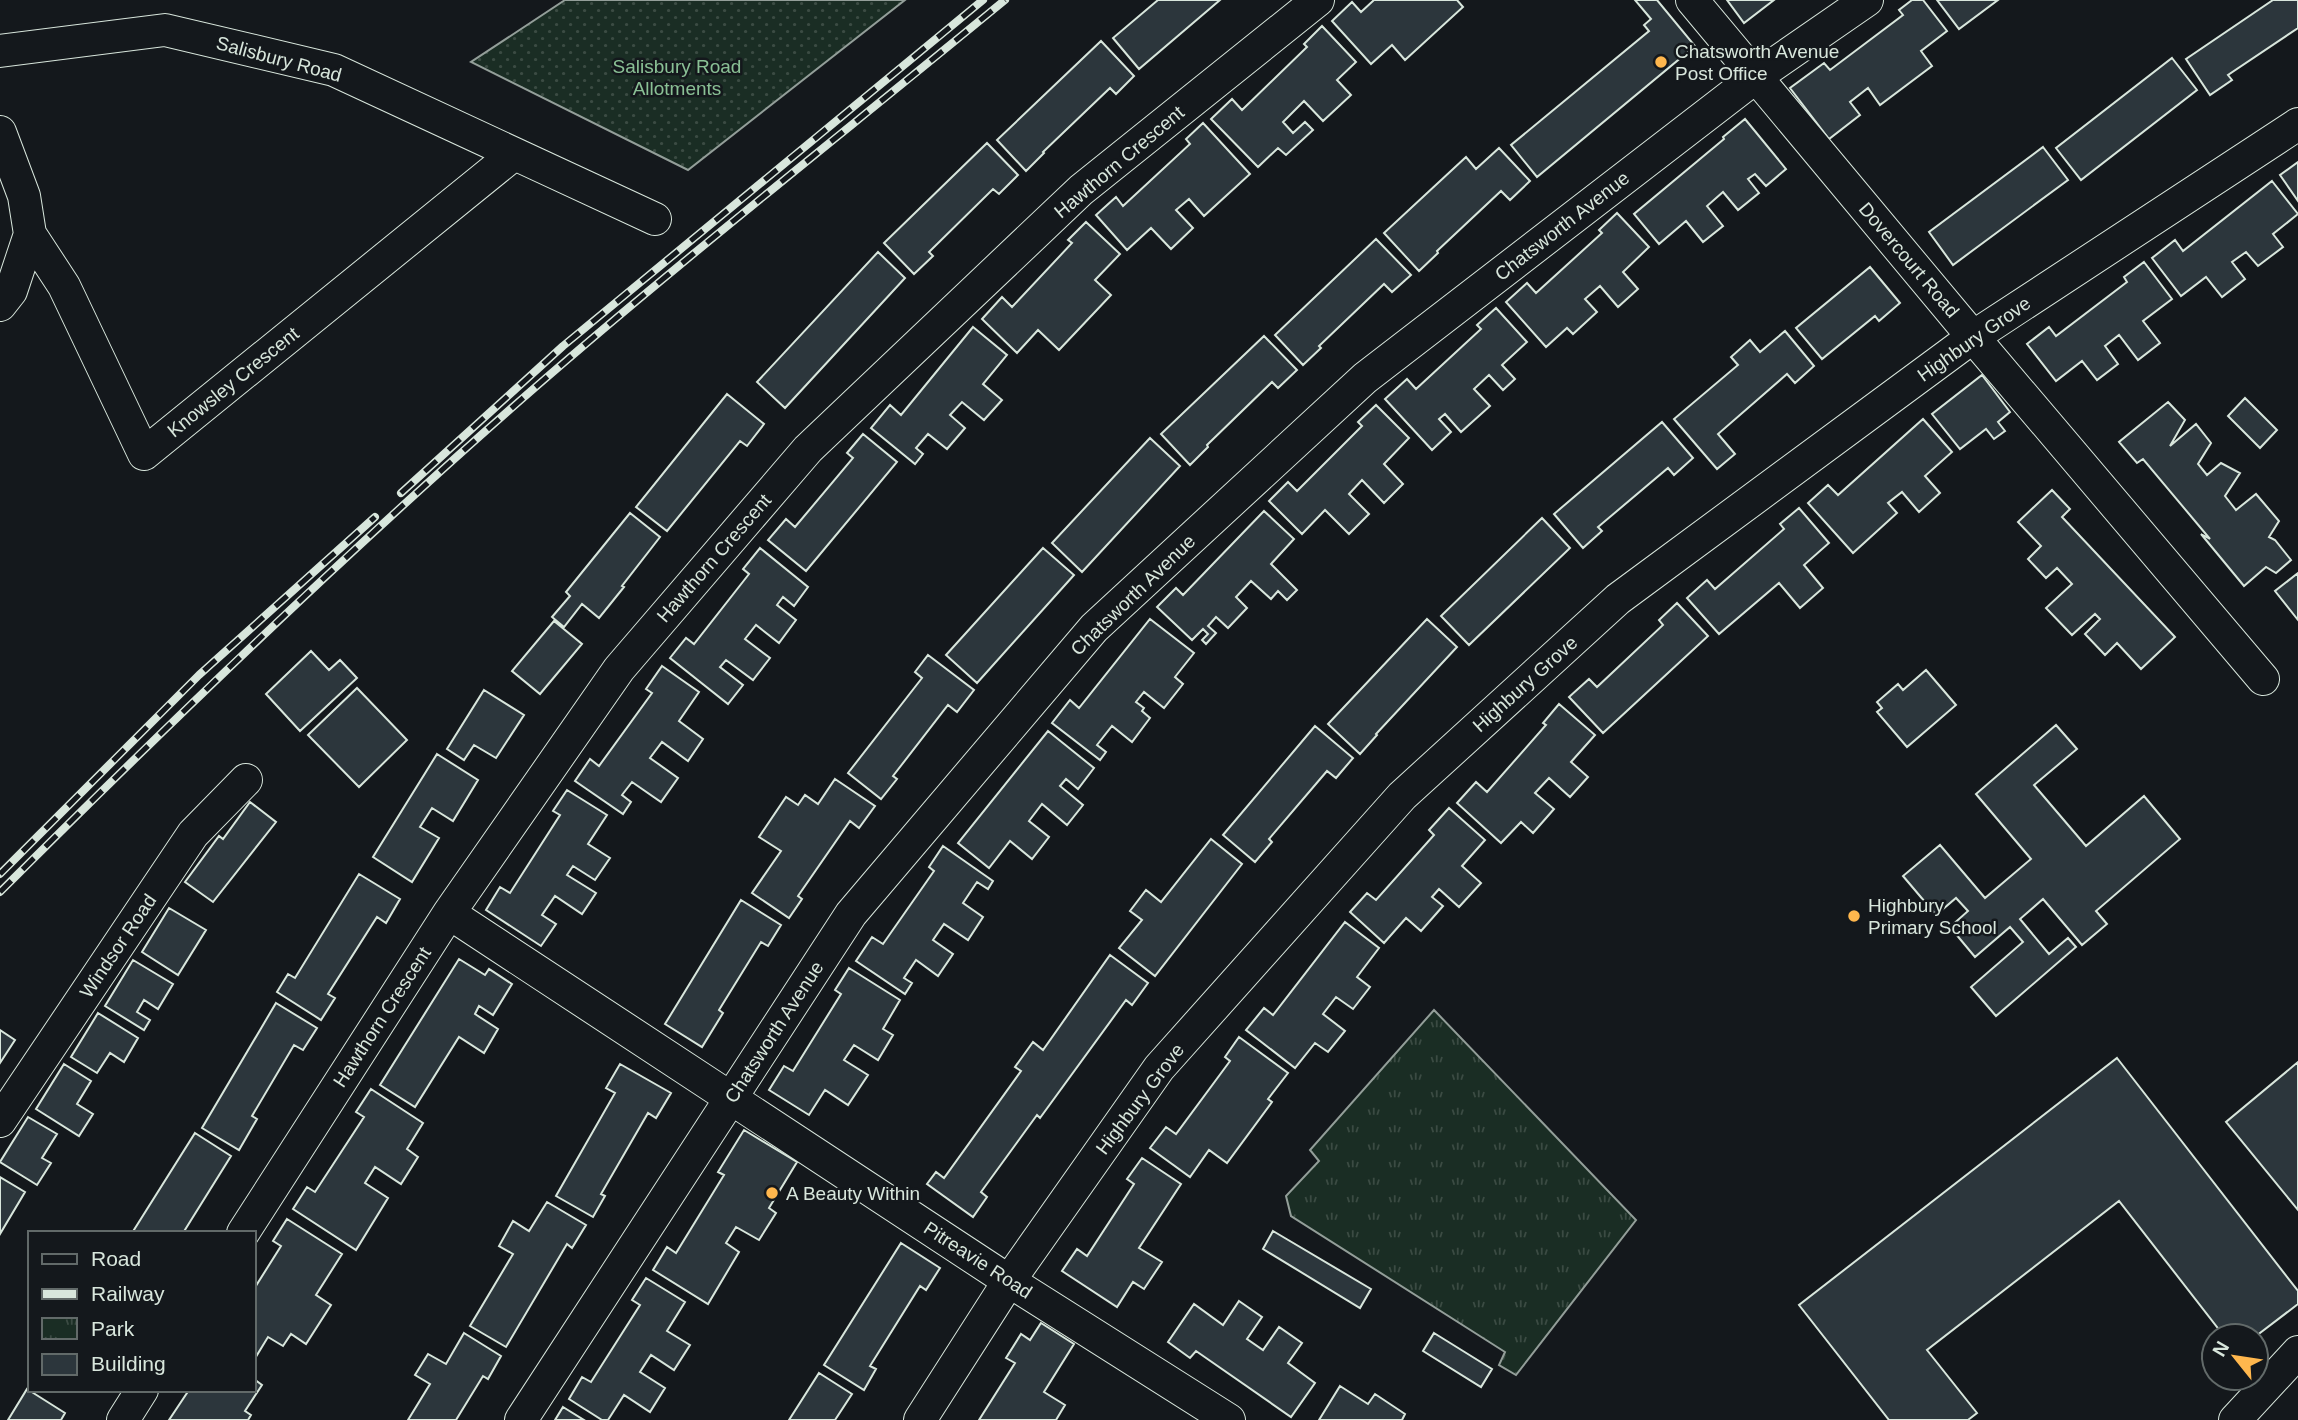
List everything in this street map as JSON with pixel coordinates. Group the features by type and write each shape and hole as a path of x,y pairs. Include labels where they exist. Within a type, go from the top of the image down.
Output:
{"street":[{"name":"Hawthorn Crescent","path":"244,1231 449,913 619,669 817,439 1081,190 1318,0"},
{"name":"Dovercourt Road","path":"1692,0 2263,679"},
{"name":"Chatsworth Avenue","path":"521,1420 851,914 1094,628 1365,378 1756,76 1867,0"},
{"name":"Salisbury Road","path":"0,51 164,30 334,70 655,219"},
{"name":"Highbury Grove","path":"920,1420 1009,1280 1159,1068 1402,796 1618,599 1973,337 2298,124"},
{"path":"0,132 24,195 30,234 11,292 0,305"},
{"name":"Knowsley Crescent","path":"30,234 64,286 144,454 514,153"},
{"name":"Windsor Road","path":"0,1121 193,834 246,780"},
{"name":"Pitreavie Road","path":"449,913 730,1099 1229,1420"},
{"path":"2235,1420 2298,1352"},
{"path":"123,1420 141,1392"}],"green space":[{"name":"Salisbury Road Allotments","path":"565,0 905,0 688,170 471,62"},
{"path":"1434,1010 1636,1220 1516,1375 1499,1365 1505,1352 1291,1216 1286,1196 1319,1161 1310,1150"}],"building":[{"path":"1158,0 1220,0 1139,69 1113,38"},
{"path":"1374,0 1457,0 1463,7 1405,60 1392,45 1371,64 1332,21 1352,2 1361,12"},
{"path":"1635,0 1657,0 1695,46 1537,177 1511,145 1649,31 1644,25 1651,19"},
{"path":"1727,0 1774,0 1744,23"},
{"path":"1912,0 1923,0 1947,31 1921,51 1932,66 1880,105 1868,88 1850,102 1860,115 1829,139 1790,88 1824,63 1830,70 1903,15 1899,10"},
{"path":"1937,0 1998,0 1959,29"},
{"path":"2273,0 2298,0 2298,28 2228,75 2232,80 2210,95 2186,59"},
{"path":"1322,26 1356,62 1337,80 1351,95 1323,121 1304,101 1283,122 1293,133 1305,122 1313,130 1286,155 1278,148 1258,167 1211,119 1232,99 1242,110 1307,47 1304,44"},
{"path":"1101,41 1134,76 1116,94 1110,88 1026,171 997,140"},
{"path":"2172,58 2197,90 2081,180 2056,148"},
{"path":"1745,119 1786,169 1766,186 1755,174 1748,179 1759,193 1738,210 1723,192 1707,206 1723,226 1703,242 1686,221 1659,244 1634,214"},
{"path":"1203,123 1250,174 1204,216 1189,199 1176,210 1193,228 1171,249 1151,228 1127,250 1096,215 1116,197 1123,206 1190,144 1186,139"},
{"path":"987,143 1018,175 999,194 993,189 929,252 933,256 914,274 884,243"},
{"path":"2043,147 2068,180 1953,265 1929,232"},
{"path":"1499,148 1530,181 1510,200 1501,191 1419,271 1384,233 1466,157 1476,169"},
{"path":"2298,162 2298,201 2280,175"},
{"path":"2272,181 2298,214 2273,234 2283,247 2258,266 2246,252 2232,262 2245,279 2222,297 2206,277 2181,296 2152,258 2175,240 2183,251"},
{"path":"1617,213 1649,247 1623,272 1638,289 1618,307 1600,286 1585,299 1597,312 1573,334 1567,328 1546,347 1506,302 1527,283 1536,293 1602,233 1599,230"},
{"path":"1086,222 1120,254 1095,280 1111,295 1059,350 1038,330 1017,353 982,319 1002,297 1012,307 1072,243 1068,240"},
{"path":"1376,239 1411,275 1392,292 1384,284 1319,346 1321,348 1303,365 1275,335"},
{"path":"878,252 905,278 785,408 757,382"},
{"path":"2144,262 2172,299 2143,321 2160,343 2138,360 2119,335 2105,346 2118,364 2097,380 2082,361 2056,381 2027,344 2049,327 2056,336 2127,282 2124,277"},
{"path":"1870,267 1900,303 1879,321 1875,316 1822,359 1796,328"},
{"path":"1496,308 1527,342 1502,365 1515,379 1503,390 1489,375 1474,389 1490,406 1461,432 1445,414 1439,419 1451,432 1432,450 1385,399 1407,379 1416,389 1481,329 1477,325"},
{"path":"973,327 1007,355 983,384 1002,400 984,420 962,402 950,415 965,428 947,449 928,434 916,448 923,454 915,464 871,428 890,405 901,415"},
{"path":"1785,331 1814,366 1795,383 1787,374 1718,434 1735,454 1717,469 1674,419 1738,365 1731,357 1750,340 1760,352"},
{"path":"1264,336 1297,370 1278,388 1272,382 1190,465 1161,434"},
{"path":"1982,375 2010,412 1998,422 2005,431 1994,439 1986,429 1960,449 1932,414"},
{"path":"727,394 764,424 747,446 740,441 667,531 636,507"},
{"path":"2245,398 2277,430 2260,448 2228,416"},
{"path":"2168,402 2185,420 2170,446 2196,424 2211,443 2198,464 2207,475 2221,463 2240,473 2225,496 2236,510 2256,494 2279,521 2269,537 2275,540 2291,560 2276,573 2266,567 2244,586 2201,534 2210,539 2143,459 2137,463 2119,442"},
{"path":"1376,405 1409,438 1384,464 1403,484 1384,503 1362,480 1349,494 1369,514 1349,534 1325,510 1302,534 1269,501 1288,482 1297,491 1362,426 1358,422"},
{"path":"1923,419 1952,452 1925,476 1940,493 1919,512 1902,492 1888,503 1897,513 1853,553 1808,503 1828,485 1838,495"},
{"path":"1662,422 1693,458 1674,475 1668,468 1598,527 1602,531 1583,548 1554,514"},
{"path":"863,434 897,462 806,571 768,540 786,519 795,527 853,458 847,453"},
{"path":"1150,438 1180,466 1082,572 1052,543"},
{"path":"2052,490 2070,509 2062,517 2175,637 2141,669 2117,643 2105,655 2085,634 2100,619 2095,614 2072,635 2046,608 2072,584 2057,568 2046,578 2028,559 2041,546 2018,522"},
{"path":"1799,508 1829,543 1804,565 1823,588 1800,608 1779,583 1719,634 1687,598 1707,580 1715,589 1784,529 1780,524"},
{"path":"1264,511 1294,539 1271,564 1297,590 1287,600 1278,591 1271,599 1251,581 1236,597 1247,608 1228,628 1216,617 1208,626 1216,633 1206,644 1202,640 1208,634 1203,629 1192,640 1157,607 1176,588 1183,595"},
{"path":"630,513 660,537 599,618 582,604 564,627 552,617 570,596 566,592"},
{"path":"1542,518 1570,548 1469,645 1441,616"},
{"path":"760,548 808,587 794,606 783,597 777,605 796,620 779,643 756,625 745,639 770,658 753,680 726,660 720,667 743,685 728,704 670,658 686,638 694,644 749,574 743,569"},
{"path":"1043,548 1074,575 977,683 946,655"},
{"path":"2298,573 2298,620 2275,591"},
{"path":"1677,603 1708,636 1603,733 1569,697 1589,679 1597,687 1663,625 1659,620"},
{"path":"1150,619 1194,653 1175,677 1183,684 1164,708 1144,692 1136,702 1150,718 1132,742 1112,726 1097,745 1106,752 1100,760 1052,723 1070,700 1079,708"},
{"path":"1427,619 1457,647 1360,754 1328,724"},
{"path":"554,621 582,644 540,694 512,671"},
{"path":"311,651 329,670 340,660 357,678 300,731 266,694"},
{"path":"928,655 974,690 957,712 948,705 893,776 897,779 881,799 848,773 922,678 915,672"},
{"path":"662,666 699,692 679,721 703,739 688,761 662,742 650,758 678,778 661,802 632,782 622,795 631,802 623,814 575,781 590,759 599,766 652,693 646,689"},
{"path":"1926,670 1956,705 1907,747 1877,712 1882,708 1877,702 1898,684 1903,690"},
{"path":"357,688 407,740 359,787 308,735"},
{"path":"484,690 524,715 496,758 474,745 464,760 447,749"},
{"path":"1559,704 1595,735 1571,762 1588,777 1570,797 1549,778 1535,793 1554,809 1533,833 1521,822 1501,843 1457,803 1476,782 1487,792 1546,725 1543,723"},
{"path":"2056,725 2077,749 2034,785 2086,846 2144,796 2180,839 2096,911 2107,924 2082,945 2043,899 2020,919 2049,954 2068,938 2076,947 1996,1016 1971,987 2023,942 2010,927 1975,957 1950,927 1968,911 1956,898 1936,915 1903,876 1940,845 1985,898 2031,859 1976,794"},
{"path":"1315,726 1353,758 1336,778 1327,771 1269,839 1272,842 1255,862 1223,835"},
{"path":"1048,731 1094,768 1078,789 1066,779 1060,786 1083,805 1067,825 1042,804 1029,821 1049,837 1032,859 1010,841 989,868 958,843"},
{"path":"437,754 478,780 453,821 432,808 420,827 439,838 412,882 373,857"},
{"path":"835,779 875,806 859,828 850,821 798,896 802,899 789,918 752,893 781,851 759,837 786,797 798,805 805,795 818,804"},
{"path":"567,790 607,815 588,844 610,858 595,880 573,866 567,875 596,893 582,914 555,896 542,915 556,924 541,946 486,910 500,887 510,893 560,815 553,811"},
{"path":"250,802 276,822 213,902 185,882 219,836 223,839"},
{"path":"1449,808 1485,840 1462,866 1481,883 1459,907 1439,889 1432,897 1443,906 1421,931 1406,918 1384,943 1350,912 1367,893 1376,900 1434,835 1429,830"},
{"path":"1211,839 1242,864 1155,976 1119,948 1142,920 1130,911 1146,890 1161,902"},
{"path":"943,846 993,881 988,889 977,882 963,903 983,917 968,940 944,924 933,940 953,954 938,976 916,960 904,978 912,983 905,994 856,961 872,937 883,944 934,871 929,867"},
{"path":"359,874 400,899 386,923 377,917 328,994 335,998 321,1020 277,992 288,974 295,978"},
{"path":"741,900 781,925 768,946 761,942 719,1010 723,1013 702,1047 665,1024"},
{"path":"169,908 206,930 178,975 142,952"},
{"path":"1345,922 1379,948 1357,977 1370,987 1353,1009 1336,997 1323,1014 1345,1031 1328,1052 1315,1043 1295,1068 1246,1030 1264,1008 1273,1015"},
{"path":"1110,955 1148,983 1132,1005 1126,1000 1040,1118 1037,1115 981,1192 987,1197 973,1217 927,1184 936,1172 944,1178 1021,1071 1015,1067 1033,1042 1043,1050"},
{"path":"459,959 485,975 489,969 512,984 493,1015 479,1006 475,1014 498,1029 484,1053 459,1037 415,1107 380,1085"},
{"path":"133,960 173,984 158,1009 144,1000 137,1012 150,1020 144,1030 105,1006"},
{"path":"849,968 900,1000 883,1029 893,1035 878,1060 854,1045 844,1060 868,1075 848,1105 825,1090 809,1115 769,1090 784,1066 793,1071 841,994 835,990"},
{"path":"276,1003 317,1028 303,1050 294,1045 252,1116 257,1119 239,1150 202,1128"},
{"path":"98,1013 138,1038 124,1062 110,1053 97,1073 71,1057"},
{"path":"0,1030 15,1040 0,1063"},
{"path":"1239,1037 1288,1073 1268,1099 1272,1102 1227,1163 1209,1150 1190,1177 1150,1148 1166,1127 1176,1134 1230,1061 1225,1057"},
{"path":"2117,1058 2298,1291 2298,1304 2270,1325 2270,1322 2213,1322 2119,1201 1927,1350 1977,1413 1968,1420 1889,1420 1799,1305"},
{"path":"2298,1062 2298,1210 2226,1122"},
{"path":"64,1064 91,1081 77,1104 93,1114 79,1136 36,1109"},
{"path":"620,1064 671,1093 656,1118 648,1113 601,1194 605,1196 593,1217 556,1196 615,1093 606,1088"},
{"path":"371,1089 423,1123 407,1149 418,1157 401,1184 375,1167 365,1183 388,1198 356,1250 293,1209 307,1187 315,1192 364,1117 356,1112"},
{"path":"28,1117 57,1134 42,1158 51,1163 37,1185 0,1162"},
{"path":"744,1130 797,1162 769,1208 776,1213 759,1240 736,1227 726,1243 739,1252 708,1304 653,1270 667,1247 676,1253 724,1175 718,1172"},
{"path":"195,1133 231,1156 184,1231 133,1231"},
{"path":"1142,1158 1181,1184 1139,1248 1162,1262 1144,1289 1133,1282 1117,1307 1062,1271 1077,1249 1087,1256 1134,1184 1127,1179"},
{"path":"0,1177 25,1192 0,1234"},
{"path":"547,1202 586,1225 572,1248 567,1244 506,1347 470,1326 513,1254 499,1246 513,1221 529,1231"},
{"path":"287,1219 342,1254 316,1295 331,1305 306,1344 291,1334 283,1346 268,1337 256,1357 256,1286 281,1246 273,1241"},
{"path":"1273,1231 1371,1289 1360,1308 1263,1249"},
{"path":"901,1243 940,1268 926,1290 920,1286 870,1366 876,1369 864,1390 824,1365"},
{"path":"646,1278 685,1302 667,1331 690,1345 674,1370 651,1355 640,1372 665,1388 650,1412 624,1395 608,1420 602,1420 569,1399 582,1377 591,1382 640,1305 632,1300"},
{"path":"1239,1301 1262,1317 1247,1339 1263,1350 1279,1327 1302,1343 1288,1363 1315,1383 1291,1417 1196,1351 1190,1358 1168,1342 1194,1304 1223,1325"},
{"path":"1041,1323 1074,1344 1044,1392 1065,1405 1056,1420 979,1420 1015,1363 1006,1358 1021,1334 1030,1340"},
{"path":"464,1333 501,1356 488,1379 483,1376 456,1420 408,1420 430,1384 415,1375 428,1354 446,1364"},
{"path":"1434,1333 1492,1369 1481,1387 1423,1351"},
{"path":"819,1373 852,1394 835,1420 789,1420"},
{"path":"256,1380 262,1385 245,1411 251,1415 248,1420 169,1420 188,1392 256,1392"},
{"path":"1340,1386 1368,1404 1375,1394 1405,1414 1402,1420 1319,1420"},
{"path":"27,1389 65,1413 61,1420 8,1420"},
{"path":"563,1407 584,1420 555,1420"}],"railway":[{"path":"401,493 563,346 983,0"},
{"path":"0,892 261,637 463,451 648,292 1005,0"},
{"path":"0,874 199,675 375,517"}],"place":[{"name":"Chatsworth Avenue Post Office","path":"1661,62"},
{"name":"Highbury Primary School","path":"1854,916"},
{"name":"A Beauty Within","path":"772,1193"}]}
